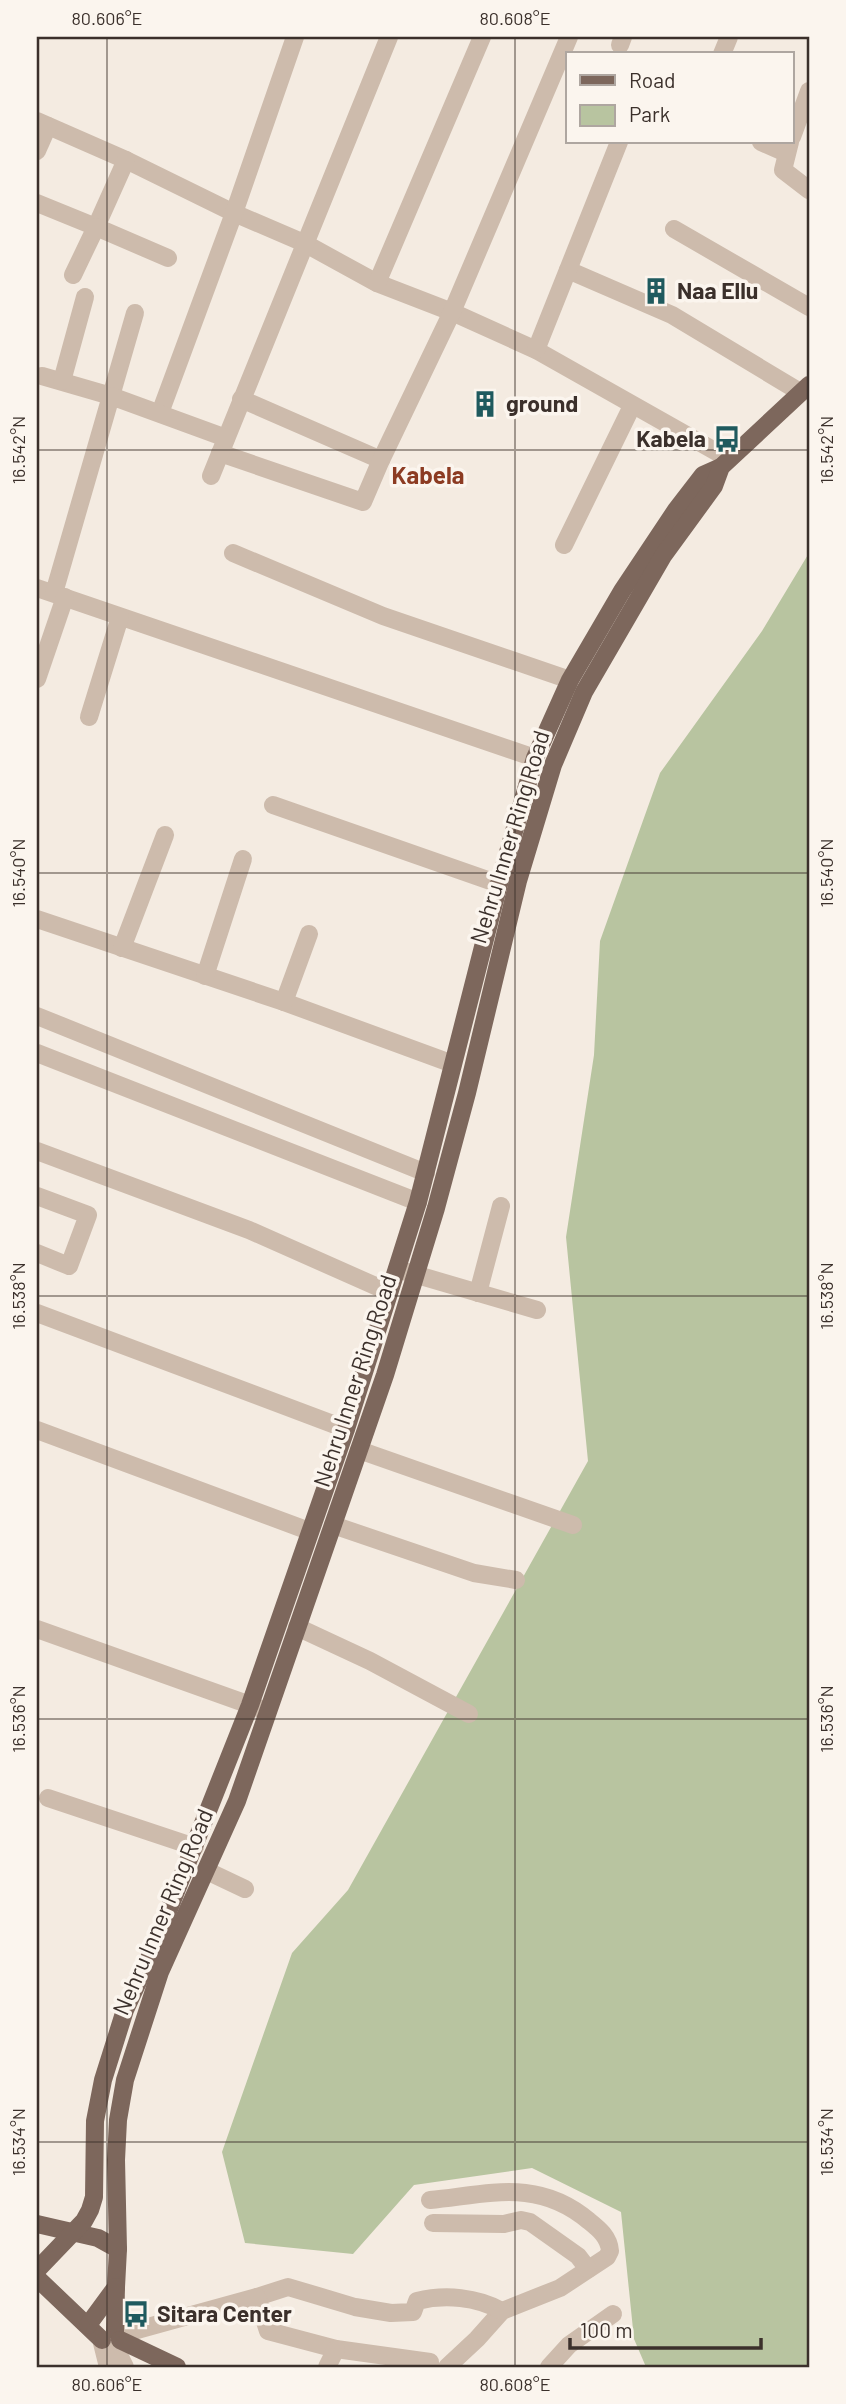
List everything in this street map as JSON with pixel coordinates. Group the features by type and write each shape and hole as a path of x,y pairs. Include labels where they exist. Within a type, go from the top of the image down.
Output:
{"main road":[{"name":"Nehru Inner Ring Road","path":"37,2270 90,2210 94,2197 95,2121 103,2080 125,2010 152,1952 250,1705 346,1429 418,1202 499,884 536,758 570,680 622,591 676,510 703,475 725,463 804,388"},
{"name":"Nehru Inner Ring Road","path":"112,2339 118,2249 118,2120 125,2080 160,1972 237,1801 334,1525 416,1275 467,1093 518,881 553,765 584,692 601,661 663,556 714,486 725,463"},
{"path":"37,2224 98,2238 118,2249"},
{"path":"37,2278 88,2325 155,2367"},
{"path":"88,2325 116,2287"},
{"path":"112,2339 177,2367"}],"street":[{"path":"160,413 295,37"},
{"path":"211,476 389,37"},
{"path":"377,283 482,37"},
{"path":"42,376 160,413 223,445 363,502 452,312 569,37"},
{"path":"794,131 809,91"},
{"path":"37,151 42,123 126,160 234,213 304,243 377,283 452,312 536,350 725,463"},
{"path":"536,350 618,144"},
{"path":"789,144 783,170 809,190"},
{"path":"73,275 126,160"},
{"path":"37,203 168,258"},
{"path":"674,229 809,307"},
{"path":"568,270 672,315 804,388"},
{"path":"62,381 85,297"},
{"path":"37,679 52,593 135,313"},
{"path":"241,399 381,460"},
{"path":"564,545 632,406"},
{"path":"233,553 383,616 570,680"},
{"path":"52,593 536,758"},
{"path":"89,717 121,617"},
{"path":"273,805 499,884"},
{"path":"122,948 165,835"},
{"path":"205,976 243,859"},
{"path":"37,919 284,1002 453,1064"},
{"path":"284,1002 309,934"},
{"path":"37,1016 426,1173"},
{"path":"37,1054 418,1202"},
{"path":"37,1151 249,1230 389,1292"},
{"path":"37,1196 88,1215 69,1266 37,1254"},
{"path":"478,1293 501,1206"},
{"path":"397,1269 537,1310"},
{"path":"37,1313 346,1429"},
{"path":"37,1430 309,1531"},
{"path":"359,1450 573,1525"},
{"path":"334,1525 474,1573 516,1580"},
{"path":"297,1627 370,1661 469,1714"},
{"path":"37,1629 268,1712"},
{"path":"48,1798 195,1847"},
{"path":"207,1871 245,1889"},
{"path":"430,2200 516,2191 532,2192 573,2208 604,2233 610,2245 607,2257 559,2288 502,2311 447,2367"},
{"path":"433,2223 504,2224 514,2220 530,2222 578,2256 588,2269"},
{"path":"112,2339 288,2287 355,2307 391,2313 413,2312 417,2301 426,2299 475,2300 502,2311"},
{"path":"257,2297 268,2331 336,2349 430,2362 430,2367"},
{"path":"550,2367 569,2345 613,2314"},
{"path":"108,2367 112,2339"},
{"path":"112,2339 125,2367"},
{"path":"327,2367 336,2349"}],"green space":[{"path":"809,553 809,2367 646,2367 634,2339 621,2212 532,2168 414,2185 353,2254 245,2243 222,2152 292,1953 348,1890 588,1461 566,1237 594,1055 600,941 660,773 762,631"}],"place":[{"name":"Naa Ellu","path":"656,291"},
{"name":"ground","path":"485,404"},
{"name":"Kabela","path":"727,439"},
{"name":"Sitara Center","path":"136,2314"}],"district":[{"name":"Kabela","path":"428,476"}]}
